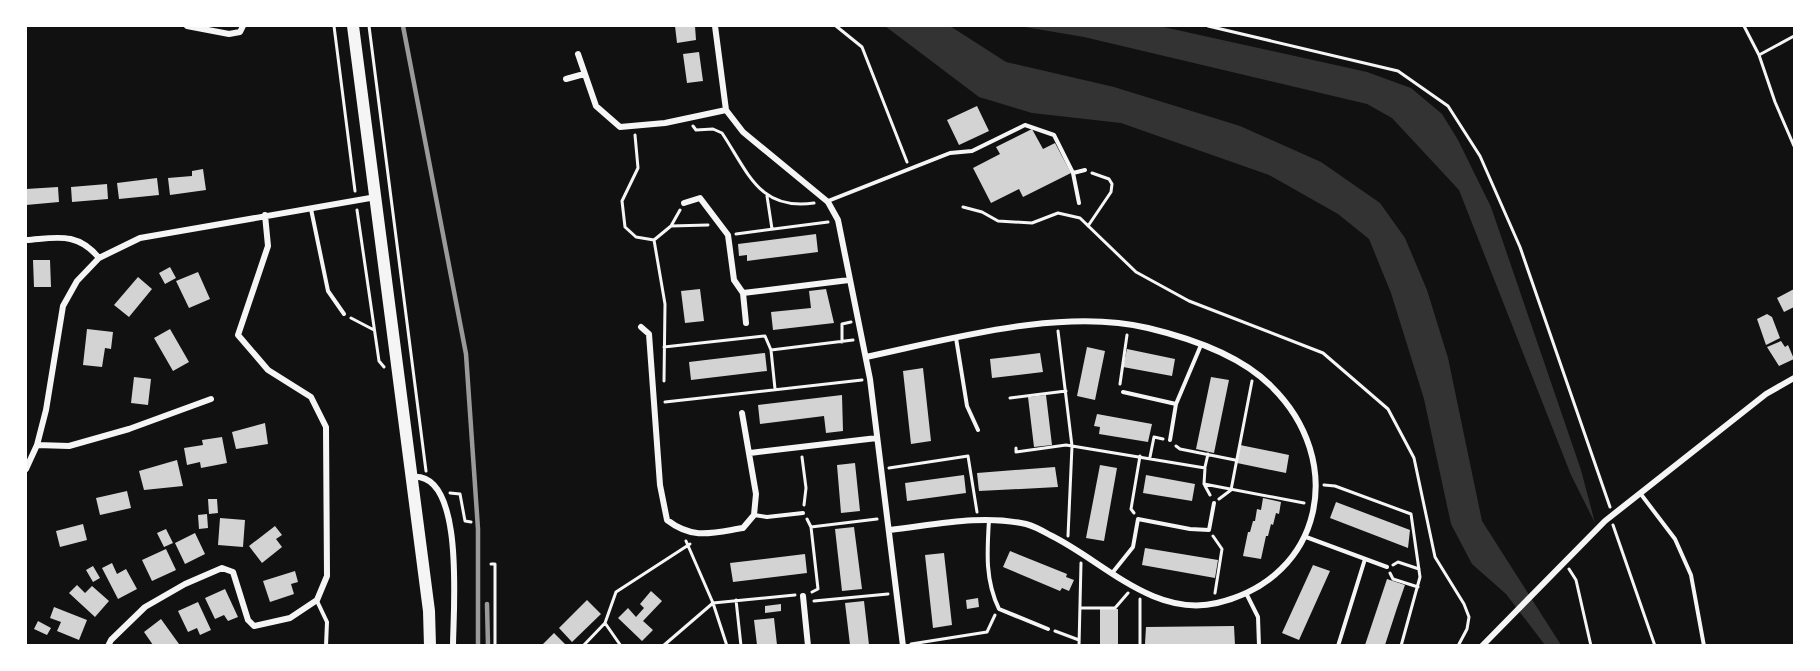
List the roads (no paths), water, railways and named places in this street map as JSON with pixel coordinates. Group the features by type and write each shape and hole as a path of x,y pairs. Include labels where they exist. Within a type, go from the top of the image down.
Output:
{"highway":[{"path":"353,26 429,611 430,645"}],"street":[{"path":"187,26 229,34 240,32 243,26"},
{"path":"715,26 726,110 743,132 828,202 838,220 867,357 903,645"},
{"path":"578,54 596,106 620,128 634,128 689,119 726,110"},
{"path":"566,79 584,74"},
{"path":"26,469 37,445 46,410 63,306 76,281 99,258 140,238 376,197"},
{"path":"684,203 699,198 726,232 734,280 743,293 746,323"},
{"path":"108,645 145,607 185,584 222,568 233,572 248,620 254,626 290,618 317,600 327,576 326,427 311,397 268,370 238,335 268,246 265,215"},
{"path":"26,240 71,237 92,249 99,258"},
{"path":"743,293 849,280"},
{"path":"867,357 957,338 1057,322 1130,324 1201,344 1254,372 1271,386 1293,411 1305,434 1315,473 1315,505 1306,537 1279,571 1247,595 1214,604 1186,605 1140,591 1068,543 1028,524 978,520 890,530"},
{"path":"641,327 649,334 660,484 668,520 682,531 692,534 742,528 754,515 756,494 742,412"},
{"path":"1482,645 1612,515 1766,394 1794,378"},
{"path":"37,445 69,446 129,429 211,399"},
{"path":"750,453 877,438"},
{"path":"411,477 427,479 443,496 448,508 453,551 453,645"},
{"path":"803,599 808,645"}],"lane":[{"path":"828,202 950,153 972,151 1025,125 1054,135 1074,173 1079,203"},
{"path":"1074,173 1085,170"},
{"path":"311,208 328,291 344,314"},
{"path":"957,338 967,406 978,430"},
{"path":"1170,440 1176,404 1201,344"},
{"path":"1123,392 1176,404"},
{"path":"1640,493 1675,539 1691,575 1704,645"},
{"path":"1113,572 1132,547 1138,519 1190,529 1209,530 1214,503"},
{"path":"754,515 767,517 803,513"},
{"path":"989,520 987,572 989,589 999,609 1048,629"},
{"path":"1306,537 1387,567"},
{"path":"1338,645 1365,560"},
{"path":"1247,595 1258,617 1259,645"},
{"path":"317,600 327,622 326,645"}],"railway":[{"path":"403,26 466,354 478,529 478,646"},
{"path":"487,604 488,646"}]}
